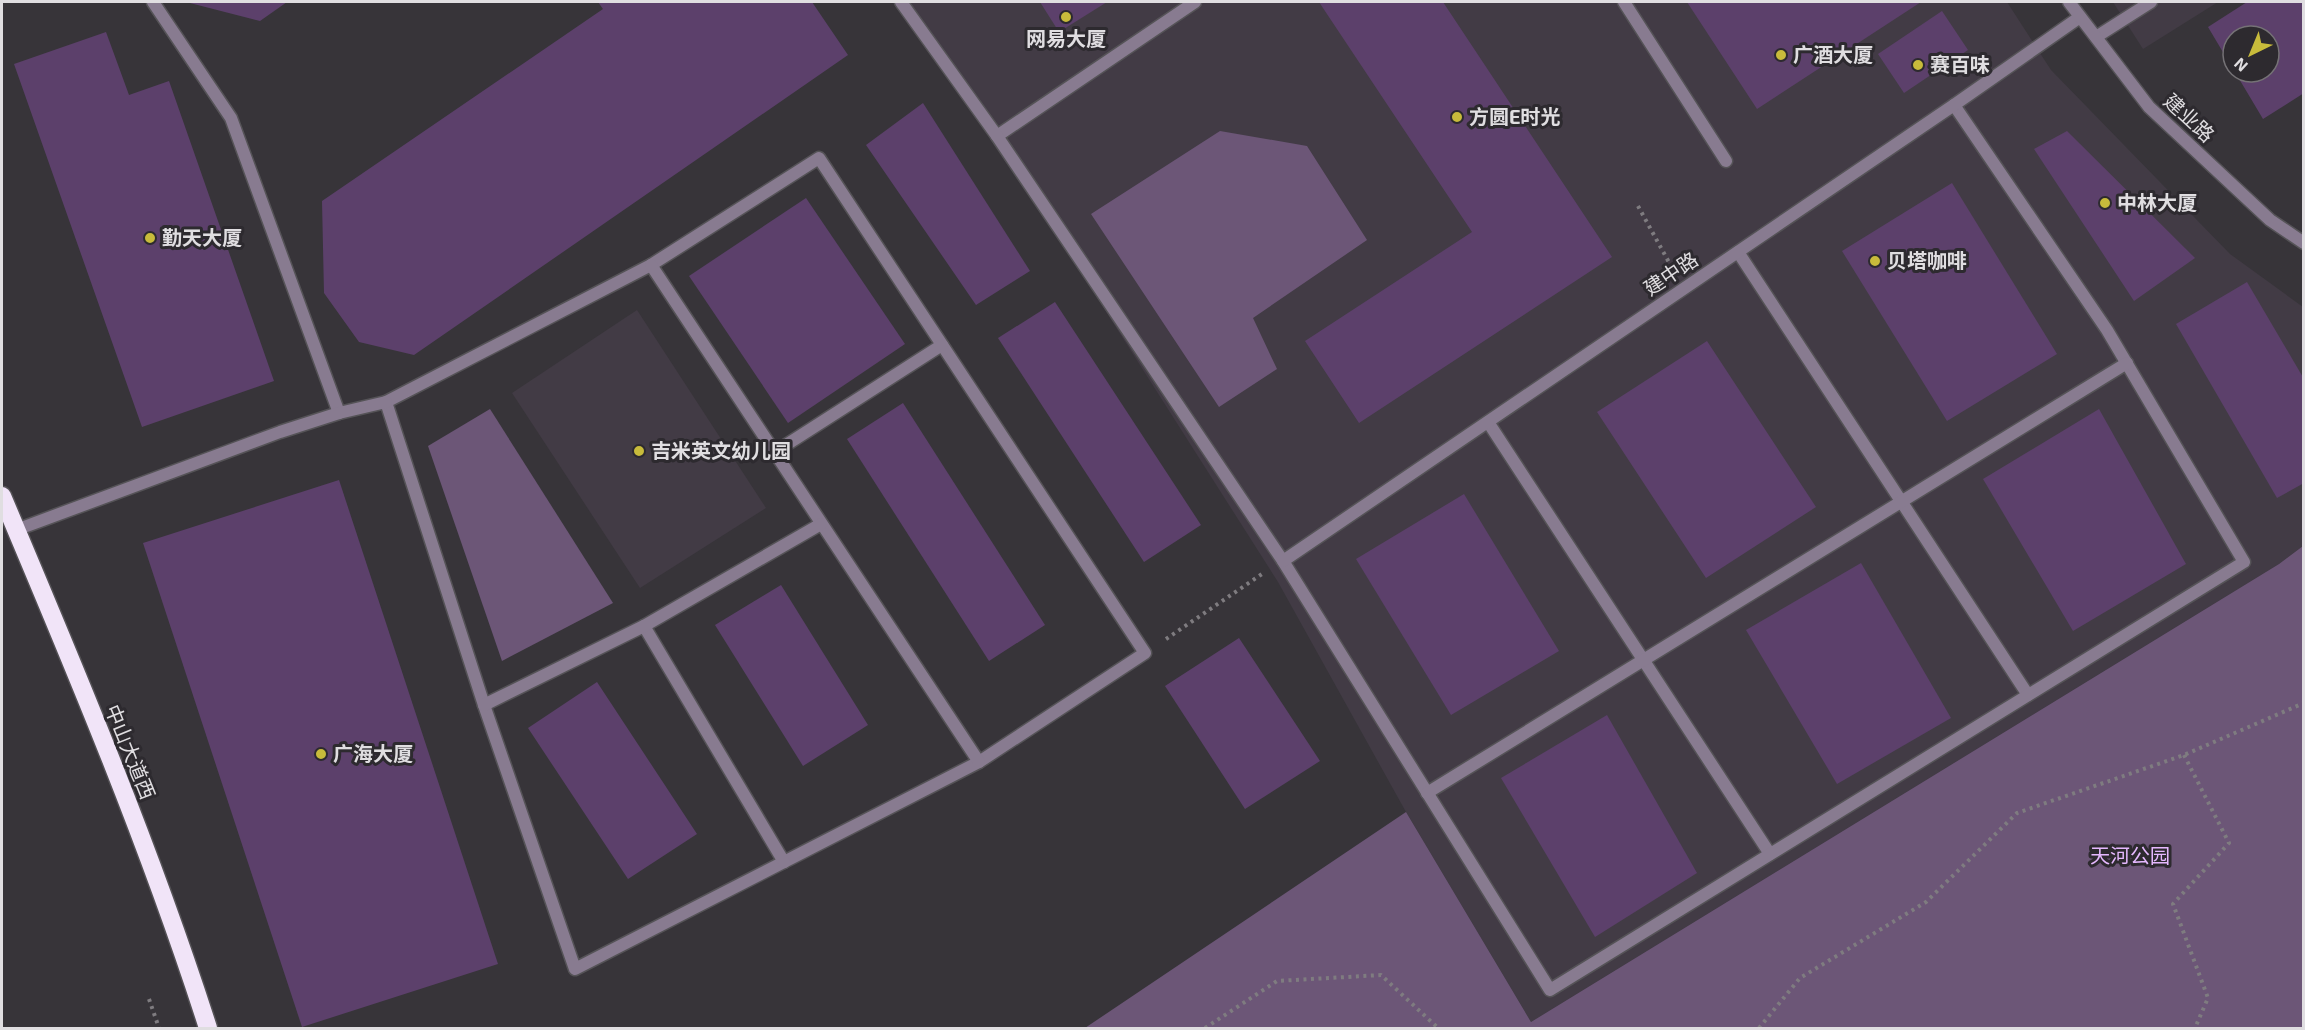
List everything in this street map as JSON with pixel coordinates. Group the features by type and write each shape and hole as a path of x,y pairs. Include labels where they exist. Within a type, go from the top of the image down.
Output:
{"highway":[{"name":"中山大道西","path":"2,496 125,798 162,895 208,1029"}],"street":[{"path":"153,2 231,118 339,413"},
{"path":"901,2 997,136 1283,561 1550,990 2244,562 2107,330 1954,105"},
{"path":"997,136 1195,2"},
{"path":"1624,2 1726,161"},
{"name":"建业路","path":"2069,2 2149,107 2270,220 2304,243"},
{"path":"2096,37 2151,2"},
{"name":"建中路","path":"1283,561 2080,17"},
{"path":"16,530 280,432 339,413 387,402 651,265 819,158 1144,653 979,762 575,969 484,705 387,402"},
{"path":"1738,252 2028,695"},
{"path":"651,265 979,762"},
{"path":"775,452 942,345"},
{"path":"1427,793 2127,363"},
{"path":"1488,422 1770,854"},
{"path":"484,705 644,626 821,524"},
{"path":"644,626 784,862"}],"path":[{"path":"1638,206 1684,288"},
{"path":"1188,624 1283,561"},
{"path":"1759,1029 1800,978 1926,902 2017,813 2184,755 2304,702"},
{"path":"2184,755 2229,843 2173,904 2208,998 2195,1029"},
{"path":"1205,1029 1277,981 1382,975 1438,1029"},
{"path":"149,999 159,1029"}],"shaded area":[{"path":"909,2 2007,2 2051,70 2230,254 2303,307 2303,546 2279,564 1531,1022 1406,812 1278,582"},
{"path":"2113,2 2218,2 2143,49"},
{"name":"吉米英文幼儿园","path":"637,310 766,508 640,588 512,393"}],"green space":[{"path":"1220,131 1307,146 1367,240 1253,318 1277,369 1219,407 1091,214"},
{"path":"490,409 613,603 502,661 428,446"},
{"name":"天河公园","path":"2303,546 2303,1028 1085,1028 1406,812 1531,1022 2279,564"}],"building":[{"path":"186,2 287,2 260,21"},
{"path":"598,2 812,2 848,55 414,355 359,342 324,293 322,201 603,9"},
{"name":"网易大厦","path":"1040,2 1107,2 1059,32"},
{"name":"方圆E时光","path":"1319,2 1443,2 1612,257 1359,423 1305,341 1472,232"},
{"name":"广酒大厦","path":"1687,2 1921,2 1757,109"},
{"path":"2247,2 2304,2 2304,93 2263,119 2242,84 2281,84 2281,24 2221,24 2221,49 2208,27"},
{"path":"1942,11 1968,50 1904,93 1878,54"},
{"name":"勤天大厦","path":"106,32 129,95 169,81 274,381 142,427 14,64"},
{"path":"923,103 1030,271 976,305 866,145"},
{"name":"中林大厦","path":"2067,131 2195,258 2134,301 2034,149"},
{"path":"1952,183 2057,354 1947,421 1842,251"},
{"path":"806,198 905,344 788,423 689,276"},
{"path":"2247,282 2304,379 2304,483 2277,498 2176,324"},
{"path":"1055,302 1201,525 1144,562 998,338"},
{"path":"1707,341 1816,507 1706,578 1597,412"},
{"path":"903,403 1045,625 989,661 847,439"},
{"path":"2099,409 2186,564 2073,631 1983,479"},
{"name":"广海大厦","path":"339,480 498,964 302,1027 143,543"},
{"path":"1464,494 1559,651 1451,715 1356,559"},
{"path":"1861,563 1951,718 1837,784 1746,630"},
{"path":"781,585 868,725 803,766 715,625"},
{"path":"1239,638 1320,761 1245,809 1165,686"},
{"path":"597,682 697,834 628,879 528,728"},
{"path":"1607,715 1697,873 1595,937 1501,778"}],"place":[{"name":"网易大厦","path":"1066,17"},
{"name":"广酒大厦","path":"1781,55"},
{"name":"赛百味","path":"1918,65"},
{"name":"方圆E时光","path":"1457,117"},
{"name":"中林大厦","path":"2105,203"},
{"name":"勤天大厦","path":"150,238"},
{"name":"贝塔咖啡","path":"1875,261"},
{"name":"吉米英文幼儿园","path":"639,451"},
{"name":"广海大厦","path":"321,754"}]}
